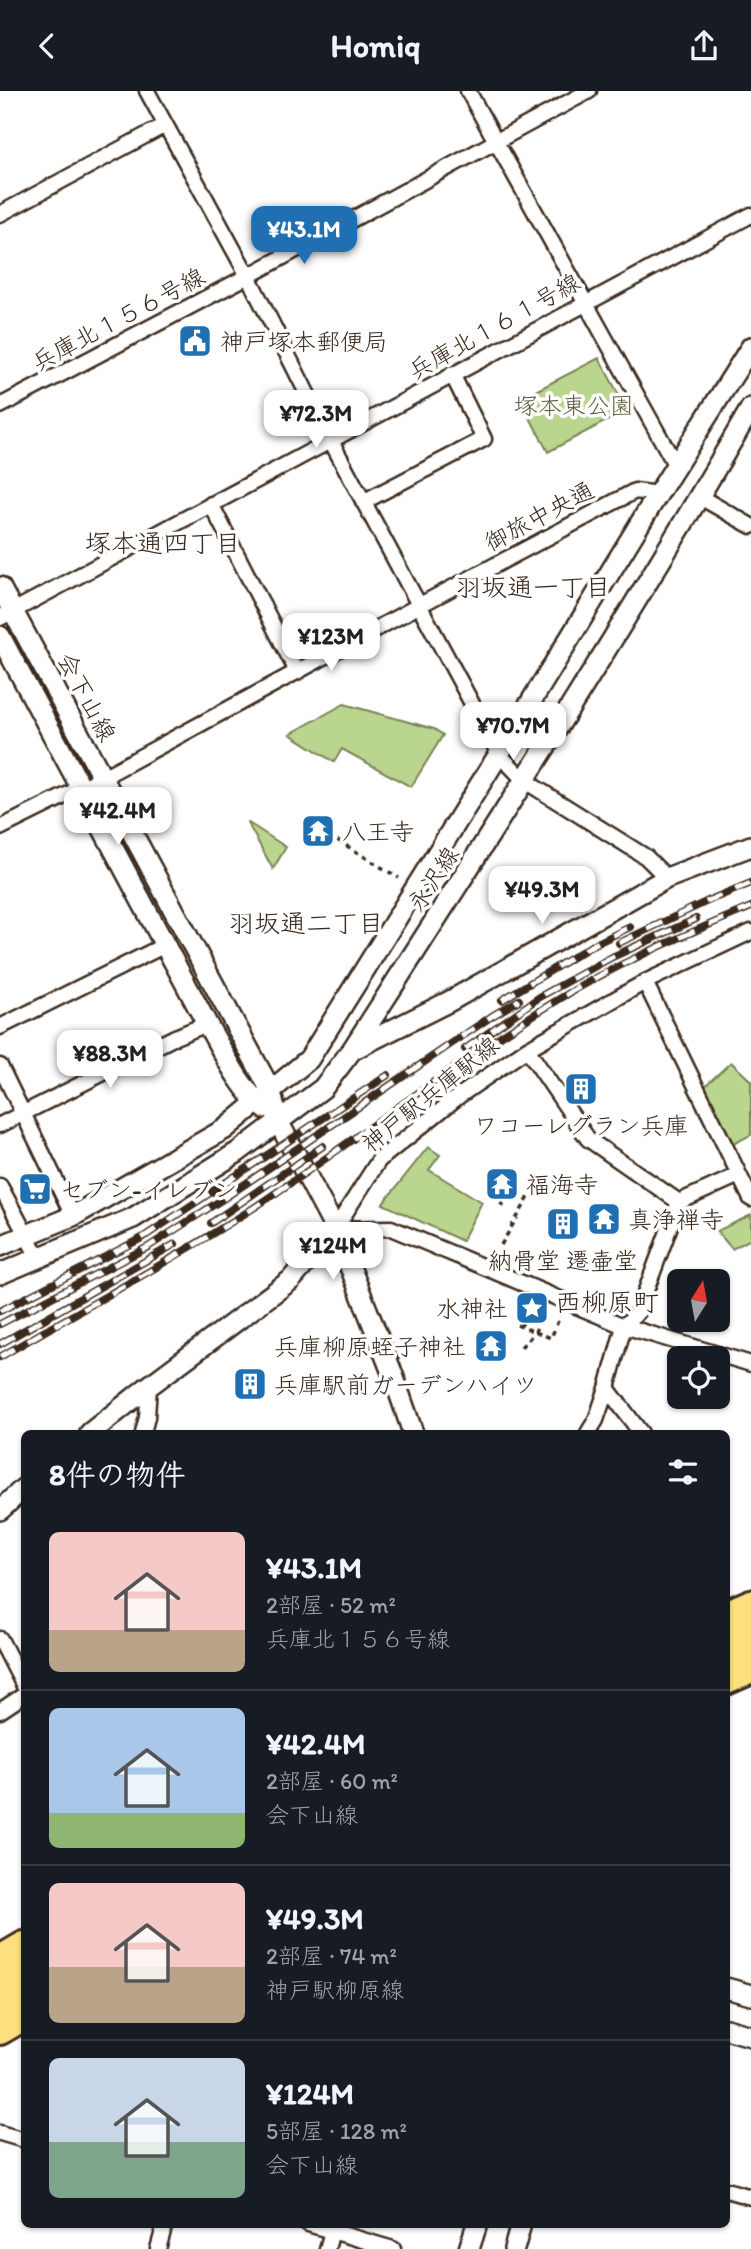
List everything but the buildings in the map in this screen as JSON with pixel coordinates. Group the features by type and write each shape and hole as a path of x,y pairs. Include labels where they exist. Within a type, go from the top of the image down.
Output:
{"highway":[{"path":"730,1592 751,1584"},
{"path":"730,1612 751,1603"},
{"path":"730,1634 751,1626"},
{"path":"0,1939 21,1927"},
{"path":"0,1959 21,1947"},
{"path":"0,1985 21,1973"},
{"path":"0,2009 21,1997"},
{"path":"0,2031 21,2019"}],"street":[{"path":"148,91 248,277 363,502 499,754 525,781 646,857 667,878"},
{"path":"468,91 676,466"},
{"name":"兵庫北１５６号線","path":"0,406 248,277 589,91"},
{"path":"0,214 165,125"},
{"name":"兵庫北１６１号線","path":"7,614 751,215"},
{"name":"永沢線","path":"0,1246 73,1216 225,1129 309,1059 751,347"},
{"path":"363,502 484,439 452,374"},
{"name":"永沢線","path":"0,1274 133,1218 238,1152 323,1088 352,1050 525,781 700,497 751,408"},
{"name":"御旅中央通","path":"0,828 103,777 635,492 658,494"},
{"path":"700,497 751,526"},
{"path":"211,504 297,672"},
{"name":"会下山線","path":"0,587 7,614 103,777 263,1095"},
{"name":"会下山線","path":"0,636 207,1024 235,1072 263,1095"},
{"path":"352,1050 450,1001 667,878 751,846"},
{"name":"神戸駅兵庫駅線","path":"94,1430 149,1385 291,1280 335,1229 379,1160 459,1096 527,1049 645,982 751,932"},
{"path":"0,1027 165,945"},
{"path":"645,982 751,1199"},
{"path":"0,1125 175,1037 207,1024"},
{"path":"527,1049 588,1139 679,1202"},
{"path":"0,1066 73,1216"},
{"path":"263,1095 335,1229 412,1430"},
{"path":"590,1430 607,1388 624,1326 638,1313 679,1202 739,1175"},
{"path":"0,1186 39,1259"},
{"path":"335,1229 391,1228 624,1326 751,1364"},
{"path":"144,1430 149,1385"},
{"path":"607,1388 639,1430"},
{"path":"0,1510 21,1490"},
{"path":"0,1639 21,1680"},
{"path":"0,1711 21,1697"},
{"path":"730,1988 751,1995"},
{"path":"730,2030 751,2036"},
{"path":"0,2133 21,2139"},
{"path":"730,2191 751,2197"},
{"path":"158,2249 164,2228"},
{"path":"322,2228 393,2249"},
{"path":"470,2249 476,2228"},
{"path":"513,2249 520,2228"},
{"path":"327,2249 332,2231"}],"path":[{"path":"329,835 399,878"},
{"path":"501,1245 529,1197"},
{"path":"500,1203 507,1207"},
{"path":"521,1212 528,1217"},
{"path":"528,1307 519,1325 551,1338 567,1302"},
{"path":"521,1346 535,1332 541,1317"}],"green space":[{"name":"塚本東公園","path":"599,358 627,410 548,452 520,399"},
{"path":"344,704 434,729 443,735 411,787 342,749 334,762 290,734"},
{"path":"247,822 286,847 273,869"},
{"path":"731,1062 751,1081 751,1135 733,1144 705,1086"},
{"path":"428,1147 440,1155 429,1170 482,1202 462,1241 383,1204"},
{"path":"751,1215 751,1239 732,1249 717,1231"}],"railway":[{"path":"619,943 751,883"},
{"path":"0,1357 224,1227 479,1050 579,987 676,939 751,907"},
{"path":"465,1049 541,996 612,957 696,919"},
{"path":"502,1000 591,946 630,927"},
{"path":"0,1324 148,1247 519,1000"},
{"path":"0,1311 142,1238 388,1075"},
{"path":"211,1223 323,1146"},
{"path":"0,1344 175,1244"}],"place":[{"name":"神戸塚本郵便局","path":"195,341"},
{"name":"八王寺","path":"318,831"},
{"name":"ワコーレグラン兵庫","path":"581,1089"},
{"name":"福海寺","path":"502,1184"},
{"name":"セブン-イレブン","path":"35,1189"},
{"name":"真浄禅寺","path":"604,1219"},
{"name":"納骨堂 遷壷堂","path":"563,1224"},
{"name":"水神社","path":"532,1308"},
{"name":"兵庫柳原蛭子神社","path":"491,1346"},
{"name":"兵庫駅前ガーデンハイツ","path":"250,1384"}],"district":[{"name":"塚本通四丁目","path":"163,543"},
{"name":"羽坂通一丁目","path":"533,587"},
{"name":"羽坂通二丁目","path":"306,923"},
{"name":"西柳原町","path":"607,1302"}]}
